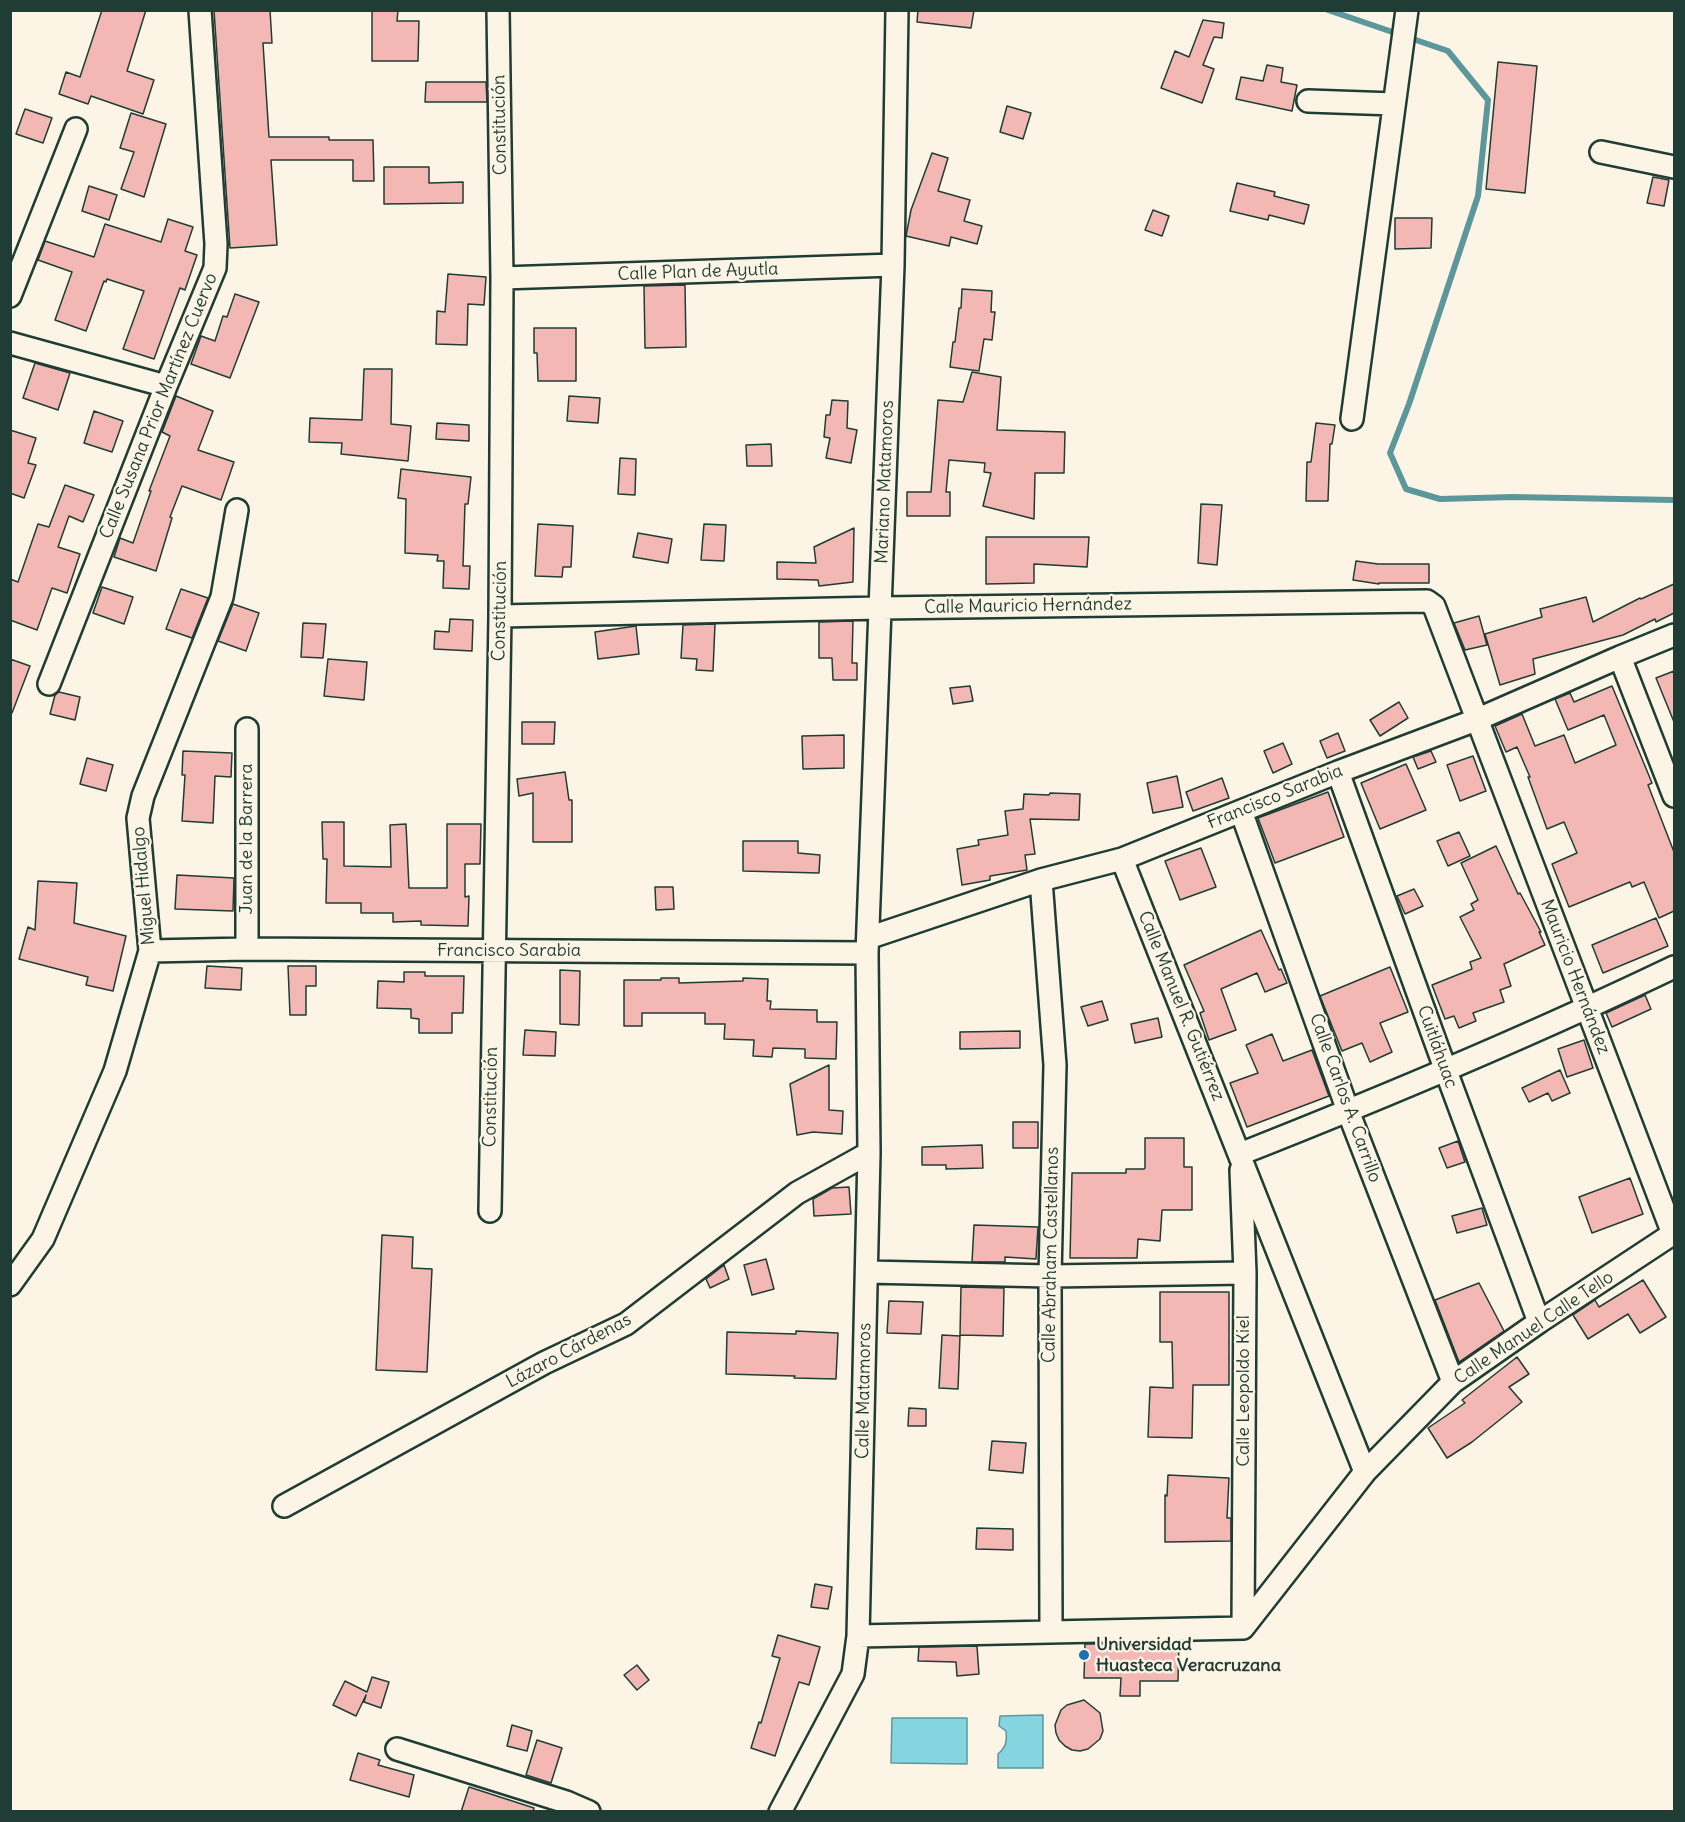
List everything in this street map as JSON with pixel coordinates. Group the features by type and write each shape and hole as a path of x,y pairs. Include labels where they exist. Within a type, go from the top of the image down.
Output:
{"street":[{"name":"Calle Susana Prior Martínez Cuervo","path":"49,684 215,268 216,243 200,10"},
{"name":"Constitución","path":"490,1211 500,616 502,278 498,10"},
{"name":"Mariano Matamoros","path":"868,945 893,265 897,10"},
{"path":"1352,419 1407,10"},
{"path":"1308,101 1394,104"},
{"path":"10,296 76,129"},
{"path":"1601,152 1674,167"},
{"name":"Calle Plan de Ayutla","path":"502,278 893,265"},
{"path":"10,343 166,386"},
{"name":"Miguel Hidalgo","path":"10,1285 43,1239 115,1071 150,951 138,819 143,796 222,597 237,510"},
{"name":"Calle Mauricio Hernández","path":"500,616 880,608 1427,601 1434,606 1476,720"},
{"name":"Francisco Sarabia","path":"150,951 247,949 493,951 868,945 1041,880 1122,859 1338,771 1476,720 1674,635"},
{"path":"1620,657 1674,796"},
{"name":"Mauricio Hernández","path":"1476,720 1674,1233"},
{"name":"Juan de la Barrera","path":"247,729 247,949"},
{"name":"Cuitláhuac","path":"1338,771 1539,1322"},
{"name":"Calle Carlos A. Carrillo","path":"1241,811 1348,1111 1453,1382"},
{"name":"Calle Manuel R. Gutiérrez","path":"1122,859 1365,1472"},
{"name":"Calle Abraham Castellanos","path":"1041,880 1054,1065 1050,1276 1051,1631"},
{"name":"Calle Matamoros","path":"780,1812 853,1674 858,1636 869,1153 868,945"},
{"path":"1240,1154 1446,1071 1587,1009 1674,967"},
{"name":"Lázaro Cárdenas","path":"284,1506 544,1363 626,1324 797,1193 869,1153"},
{"name":"Calle Leopoldo Kiel","path":"1240,1154 1245,1273 1243,1628"},
{"name":"Calle Manuel Calle Tello","path":"1243,1628 1365,1472 1453,1382 1674,1233"},
{"path":"867,1272 1050,1276 1245,1273"},
{"path":"858,1636 1243,1628"},
{"path":"397,1749 566,1802 589,1812"}],"water":[{"path":"1043,1715 1043,1768 998,1768 998,1754 1004,1747 1006,1738 1006,1731 999,1726 1000,1716"},
{"path":"892,1718 967,1718 967,1764 891,1763"}],"building":[{"path":"102,10 146,10 127,71 154,80 143,114 91,96 88,104 59,94 66,72 80,77"},
{"path":"214,10 270,10 272,43 263,43 269,137 373,140 374,181 353,181 353,160 271,160 277,245 230,248"},
{"path":"372,10 398,10 397,21 419,21 418,61 372,61"},
{"path":"918,10 974,10 971,28 917,22"},
{"path":"1203,20 1224,23 1222,38 1214,37 1203,65 1214,69 1202,103 1161,88 1175,51 1189,57"},
{"path":"1498,62 1537,66 1525,193 1486,189"},
{"path":"1267,65 1283,68 1281,82 1297,85 1292,111 1236,99 1241,77 1263,81"},
{"path":"426,82 486,82 487,102 425,102"},
{"path":"1007,106 1031,113 1023,139 1000,132"},
{"path":"25,109 52,118 43,143 16,134"},
{"path":"131,113 166,124 144,197 121,189 134,152 120,148"},
{"path":"932,153 948,158 938,191 970,200 964,221 982,226 977,244 951,237 949,246 906,236 911,210"},
{"path":"384,167 429,167 429,183 463,182 463,203 384,204"},
{"path":"1653,177 1669,180 1664,206 1647,203"},
{"path":"1237,183 1275,192 1274,196 1309,205 1304,224 1269,215 1268,220 1230,211"},
{"path":"89,186 117,195 109,220 82,211"},
{"path":"1153,210 1169,216 1162,236 1145,230"},
{"path":"1395,218 1432,218 1431,248 1395,249"},
{"path":"168,219 193,227 185,251 197,255 185,290 180,288 154,359 123,349 144,291 107,279 106,282 104,281 86,331 55,320 72,272 38,260 45,241 94,257 105,224 161,242"},
{"path":"448,274 486,277 484,305 468,304 467,345 436,344 437,311 445,312"},
{"path":"685,285 686,347 645,348 644,286"},
{"path":"962,289 992,291 991,312 995,312 992,340 984,339 979,371 950,367 959,308 961,308"},
{"path":"235,294 259,302 230,378 191,364 201,336 215,341 223,316 227,317"},
{"path":"534,328 576,328 576,381 538,381 537,353 534,353"},
{"path":"35,363 70,373 58,410 23,398"},
{"path":"364,369 392,369 391,424 411,426 408,461 341,454 342,443 309,442 310,418 362,420"},
{"path":"972,372 1001,377 997,430 1065,432 1064,473 1035,473 1034,519 983,506 991,473 984,472 985,463 949,460 946,492 950,492 950,516 907,516 907,492 931,492 938,400 963,402"},
{"path":"176,396 213,411 198,450 234,462 221,500 182,486 170,517 172,518 156,571 114,557 120,538 133,543 151,491 149,491 170,436 162,432"},
{"path":"569,396 600,398 598,423 567,421"},
{"path":"832,400 848,401 847,428 857,430 851,463 826,458 830,438 824,437 826,415 830,415"},
{"path":"94,411 123,421 112,452 84,443"},
{"path":"437,423 469,425 469,441 436,439"},
{"path":"1316,423 1335,425 1332,444 1330,444 1328,501 1306,501 1307,462 1311,462"},
{"path":"10,430 36,438 28,463 36,465 24,498 10,493"},
{"path":"771,444 772,466 747,466 746,445"},
{"path":"620,458 636,459 635,495 618,494"},
{"path":"401,469 471,477 468,504 465,504 463,566 470,566 469,589 443,588 444,561 437,561 438,555 405,553 406,499 398,498"},
{"path":"65,485 94,495 83,522 69,516 58,547 80,554 67,593 52,588 37,630 10,620 10,579 18,582 38,524 49,527"},
{"path":"1201,504 1222,505 1217,565 1198,563"},
{"path":"538,524 573,526 571,567 563,567 562,577 535,576"},
{"path":"704,524 726,525 724,561 701,560"},
{"path":"854,528 853,582 819,586 818,580 777,579 777,562 816,563 814,547"},
{"path":"638,533 672,539 668,563 633,557"},
{"path":"986,537 1089,537 1087,567 1034,564 1034,583 986,584"},
{"path":"1356,561 1378,564 1429,564 1429,583 1379,584 1353,580"},
{"path":"1674,584 1674,613 1656,622 1655,619 1623,635 1533,659 1535,674 1500,685 1485,634 1542,617 1540,609 1586,597 1593,622"},
{"path":"102,587 133,597 124,624 93,613"},
{"path":"181,589 208,598 192,638 166,629"},
{"path":"233,604 259,613 246,651 218,641"},
{"path":"1479,616 1487,645 1465,650 1454,623"},
{"path":"450,619 473,620 472,651 434,649 435,631 449,632"},
{"path":"853,621 852,663 857,663 857,680 833,680 832,658 819,658 819,622"},
{"path":"303,623 326,624 323,658 301,657"},
{"path":"715,624 713,671 696,670 697,659 681,658 683,625"},
{"path":"636,626 639,654 598,659 595,632"},
{"path":"10,659 30,666 12,713 10,713"},
{"path":"328,659 367,662 364,700 324,696"},
{"path":"1674,671 1674,722 1656,678"},
{"path":"970,686 973,701 953,704 950,688"},
{"path":"1612,686 1652,783 1648,785 1674,852 1674,911 1659,918 1644,882 1632,887 1630,882 1569,907 1552,864 1577,853 1564,822 1547,829 1528,777 1530,777 1517,747 1506,752 1495,726 1522,714 1535,746 1564,735 1575,763 1616,745 1604,715 1568,730 1555,699 1570,693 1574,702"},
{"path":"59,692 80,697 75,720 50,714 55,695"},
{"path":"1399,702 1408,718 1380,736 1370,720"},
{"path":"522,722 555,722 554,744 522,744"},
{"path":"1338,733 1345,751 1327,758 1320,741"},
{"path":"844,735 844,768 803,769 802,736"},
{"path":"1283,743 1292,764 1273,773 1264,751"},
{"path":"183,751 232,753 231,777 215,776 213,823 182,821 185,775 182,775"},
{"path":"1431,751 1436,762 1418,769 1413,757"},
{"path":"1473,756 1486,791 1460,801 1447,765"},
{"path":"87,758 113,765 106,791 80,784"},
{"path":"1406,764 1426,810 1380,829 1361,783"},
{"path":"565,772 569,800 572,800 572,842 533,842 533,793 519,796 517,779"},
{"path":"1177,776 1183,807 1153,813 1147,783"},
{"path":"1222,778 1229,798 1193,811 1186,792"},
{"path":"1328,792 1344,837 1275,863 1258,818"},
{"path":"1050,793 1080,794 1079,820 1030,819 1035,854 1025,855 1027,870 990,876 990,880 962,885 957,849 979,845 978,840 1008,835 1005,811 1023,809 1024,794 1049,795"},
{"path":"322,822 344,822 344,866 391,867 390,825 406,824 409,888 447,888 447,824 481,824 480,864 465,864 465,897 469,896 468,926 421,925 421,921 393,922 393,913 361,913 361,903 326,903 327,859 323,859"},
{"path":"1459,832 1470,856 1448,866 1437,841"},
{"path":"743,841 798,841 798,853 820,855 819,873 743,871"},
{"path":"1496,846 1518,894 1520,893 1541,932 1539,932 1545,945 1504,964 1511,986 1500,990 1504,1002 1473,1013 1476,1021 1459,1028 1454,1016 1445,1019 1432,985 1472,969 1470,962 1481,958 1460,917 1474,910 1471,904 1478,900 1461,863"},
{"path":"1201,848 1216,887 1180,900 1165,861"},
{"path":"177,875 234,878 233,911 175,909"},
{"path":"38,881 77,883 74,923 126,936 113,991 86,985 88,977 19,959 28,927 35,930"},
{"path":"655,887 673,887 674,909 656,910"},
{"path":"1414,889 1423,906 1405,914 1397,896"},
{"path":"1656,918 1668,946 1603,973 1592,945"},
{"path":"1261,930 1287,983 1265,992 1257,973 1221,989 1236,1030 1209,1040 1200,1013 1204,1011 1184,965"},
{"path":"207,966 242,968 241,990 205,988"},
{"path":"288,966 316,966 316,986 306,986 306,1015 290,1015"},
{"path":"1390,967 1408,1012 1380,1023 1392,1052 1370,1062 1362,1043 1342,1051 1320,996"},
{"path":"560,970 580,971 579,1025 560,1024"},
{"path":"404,972 425,972 425,976 464,976 463,1013 452,1013 452,1033 419,1033 419,1019 411,1018 411,1009 377,1008 378,981 404,982"},
{"path":"661,978 679,978 679,983 743,981 743,978 768,979 767,1001 771,1001 770,1009 817,1010 817,1022 837,1022 836,1059 805,1058 805,1049 773,1048 772,1057 753,1056 754,1040 724,1039 725,1024 705,1024 705,1013 642,1013 642,1026 624,1026 624,980 661,980"},
{"path":"1645,995 1651,1009 1612,1027 1606,1013"},
{"path":"1102,1001 1108,1020 1088,1026 1081,1007"},
{"path":"1158,1018 1162,1037 1135,1043 1131,1024"},
{"path":"525,1030 556,1032 555,1056 523,1055"},
{"path":"1020,1031 1020,1048 960,1049 960,1032"},
{"path":"1272,1034 1283,1061 1312,1050 1329,1096 1247,1127 1230,1083 1258,1073 1246,1045"},
{"path":"1584,1040 1593,1068 1567,1077 1558,1049"},
{"path":"829,1065 829,1110 843,1111 842,1134 813,1132 797,1135 790,1084"},
{"path":"1560,1070 1570,1093 1552,1101 1548,1093 1529,1102 1522,1088"},
{"path":"1013,1122 1038,1122 1038,1148 1013,1148"},
{"path":"1145,1138 1184,1138 1184,1167 1192,1167 1192,1210 1162,1210 1160,1241 1138,1239 1137,1258 1070,1258 1072,1173 1126,1173 1126,1169 1144,1169"},
{"path":"1458,1141 1465,1162 1447,1168 1439,1148"},
{"path":"982,1145 983,1168 946,1169 946,1165 922,1165 922,1147"},
{"path":"1630,1178 1643,1214 1592,1233 1579,1197"},
{"path":"849,1187 851,1214 814,1216 813,1199 832,1188"},
{"path":"1482,1208 1487,1225 1457,1233 1452,1216"},
{"path":"974,1225 1038,1227 1036,1259 1005,1257 1005,1262 972,1262"},
{"path":"382,1235 413,1237 412,1268 432,1269 427,1372 376,1370"},
{"path":"766,1259 774,1289 752,1295 744,1265"},
{"path":"724,1265 729,1279 710,1288 706,1279"},
{"path":"1643,1280 1666,1317 1640,1333 1628,1314 1588,1339 1573,1315 1595,1300 1599,1307"},
{"path":"1479,1283 1504,1331 1459,1362 1435,1300"},
{"path":"961,1287 1004,1288 1003,1336 960,1335"},
{"path":"1160,1292 1229,1292 1229,1385 1193,1385 1192,1438 1148,1437 1150,1387 1173,1388 1172,1342 1160,1342"},
{"path":"889,1301 923,1302 921,1334 887,1333"},
{"path":"796,1331 838,1333 836,1379 726,1374 727,1332 796,1334"},
{"path":"942,1335 960,1336 958,1389 939,1388"},
{"path":"1517,1357 1529,1374 1509,1387 1522,1402 1472,1442 1447,1458 1428,1428 1465,1403 1462,1400"},
{"path":"909,1408 926,1409 926,1426 908,1426"},
{"path":"992,1441 1026,1443 1023,1473 989,1470"},
{"path":"1168,1475 1229,1478 1227,1518 1231,1518 1231,1541 1165,1542 1165,1495 1167,1496"},
{"path":"977,1528 1013,1529 1013,1550 976,1549"},
{"path":"815,1584 832,1587 828,1609 811,1607"},
{"path":"778,1635 820,1647 809,1685 799,1682 775,1756 751,1748 759,1722 761,1723 780,1658 772,1656"},
{"path":"1179,1643 1178,1681 1140,1681 1140,1696 1120,1696 1121,1678 1084,1678 1085,1644"},
{"path":"977,1646 979,1674 957,1676 956,1662 918,1661 919,1647"},
{"path":"637,1665 649,1680 637,1690 624,1675"},
{"path":"372,1677 389,1682 381,1708 364,1702 366,1695 356,1716 333,1705 345,1681 367,1692"},
{"path":"1084,1700 1100,1713 1103,1731 1100,1739 1088,1749 1072,1750 1059,1740 1055,1725 1061,1710 1067,1705"},
{"path":"512,1725 532,1731 527,1751 507,1746"},
{"path":"537,1740 562,1748 551,1783 526,1775"},
{"path":"358,1753 380,1760 378,1765 414,1775 409,1797 350,1780"},
{"path":"469,1787 534,1808 533,1812 461,1812"}],"waterway":[{"path":"1328,10 1448,51 1488,100 1478,196 1409,404 1390,453 1406,489 1440,499 1513,497 1674,500"}],"place":[{"name":"Universidad Huasteca Veracruzana","path":"1084,1655"}]}
